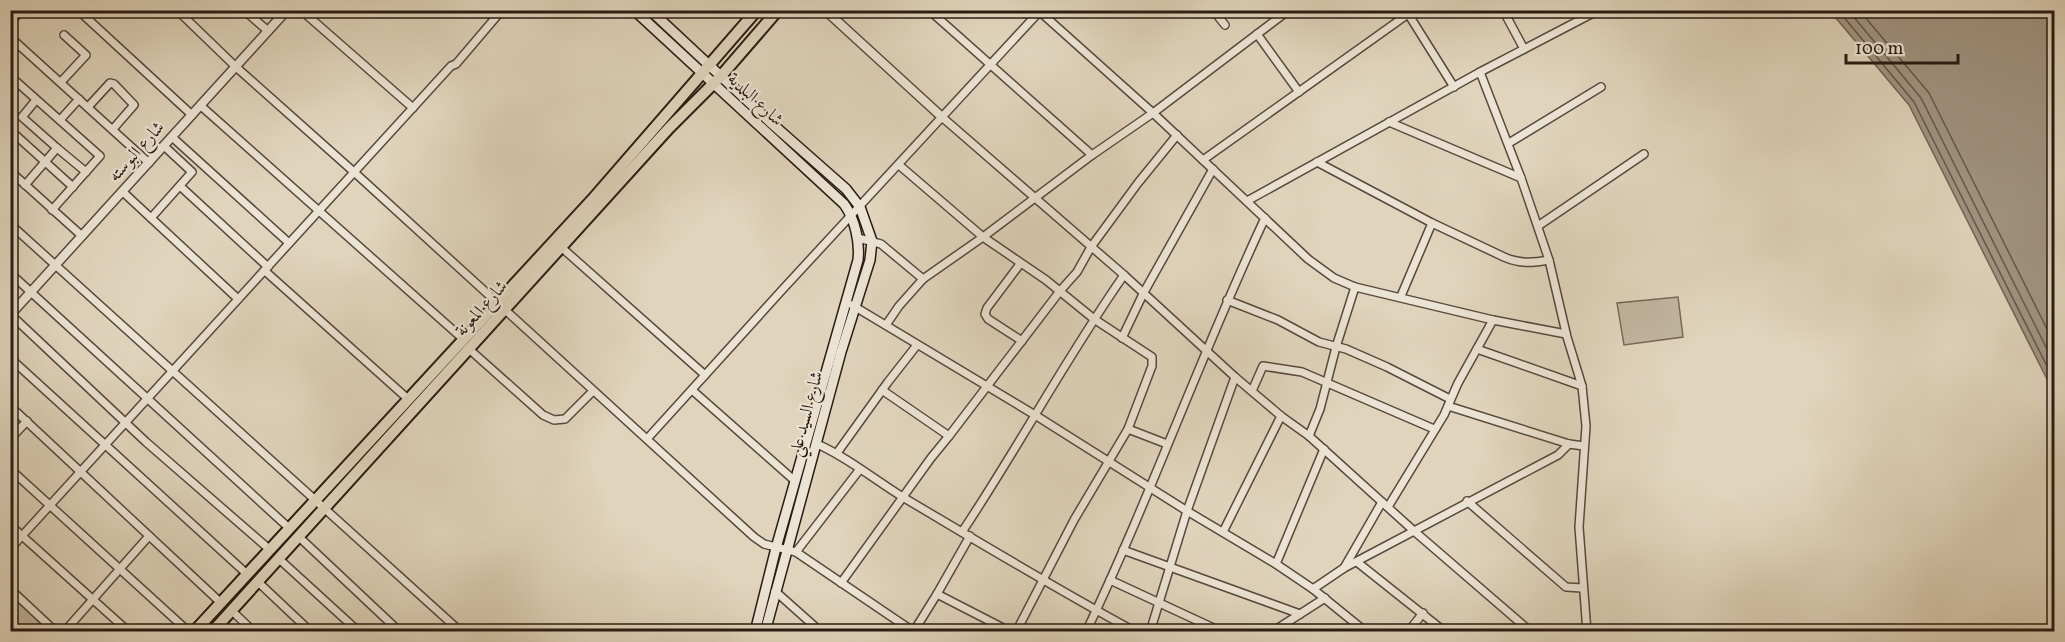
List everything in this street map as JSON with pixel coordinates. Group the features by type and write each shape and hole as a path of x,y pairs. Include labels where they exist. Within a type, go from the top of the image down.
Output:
{"highway":[{"name":"شارع المعونة","path":"212,632 501,306 757,10"},
{"name":"شارع المعونة","path":"501,306 561,247 778,10"},
{"name":"شارع المعونة","path":"194,632 408,399 466,344"}],"main road":[{"name":"شارع البلدية","path":"634,10 717,79 844,204 850,217"},
{"name":"شارع البلدية","path":"650,10 706,69"},
{"name":"شارع البلدية","path":"766,126 846,189 860,207"},
{"name":"شارع السيد علي","path":"755,632 795,481 850,305 870,260 872,241 860,207"},
{"name":"شارع السيد علي","path":"765,632 775,591 791,551 850,305 858,260 858,238 850,217"}],"street":[{"path":"10,22 21,10"},
{"path":"78,10 192,115"},
{"path":"177,10 236,67 764,544 791,551 914,631 938,594 970,536"},
{"path":"244,10 268,32"},
{"name":"شارع البوسته","path":"11,314 287,10"},
{"path":"301,10 413,108"},
{"path":"10,549 451,66 456,64 502,10"},
{"path":"825,10 943,118 1124,275 1235,377 1281,416 1309,436 1531,632"},
{"path":"928,10 1092,155"},
{"path":"1213,10 1225,25"},
{"path":"886,325 923,279 1092,155 1154,113 1289,10"},
{"path":"1503,10 1524,49"},
{"path":"1247,201 1480,72 1599,10"},
{"path":"647,440 943,118 1038,11 1154,113 1308,259 1334,278 1355,286 1493,320 1566,334"},
{"path":"1203,160 1407,12 1454,87"},
{"path":"1257,34 1299,92"},
{"path":"61,82 86,55 64,35"},
{"path":"10,37 149,163"},
{"path":"1480,72 1509,143 1538,226 1582,386 1586,412 1579,526 1587,632"},
{"path":"11,77 100,154 100,158 52,210"},
{"path":"87,107 110,83 114,84 134,105 113,129"},
{"path":"1509,143 1601,87"},
{"path":"60,120 79,99"},
{"path":"36,100 22,117 86,172"},
{"path":"201,106 543,415 554,420 565,419 593,391"},
{"path":"1389,122 1521,178"},
{"path":"10,130 74,187"},
{"path":"841,583 902,496 1077,272 1091,247 1177,135"},
{"path":"172,137 290,243"},
{"path":"151,218 192,172 164,146"},
{"path":"25,184 57,148"},
{"path":"1538,226 1644,154"},
{"path":"1317,162 1432,223 1515,262 1525,264 1549,260"},
{"path":"899,165 983,237 1060,291 1094,319 1152,357 1152,366 1128,429 1074,520 1016,632"},
{"path":"1122,338 1143,294 1213,169"},
{"path":"10,171 82,236"},
{"path":"180,186 266,269 408,399"},
{"path":"123,192 238,299"},
{"path":"1086,632 1123,550 1227,300 1265,218"},
{"path":"1401,296 1432,223"},
{"path":"10,224 461,632"},
{"path":"858,238 880,244 923,279"},
{"path":"561,247 705,375"},
{"path":"1020,264 987,308 985,314 988,319 1022,341"},
{"path":"10,273 289,528"},
{"path":"962,532 988,494 1094,319 1124,275"},
{"path":"1309,436 1355,286"},
{"path":"1227,300 1278,320 1319,342 1346,349 1388,367 1449,403 1569,444 1584,446"},
{"path":"850,305 1035,415 1276,564 1325,598 1366,632"},
{"path":"11,314 126,423 270,549"},
{"path":"1344,568 1434,429 1493,320"},
{"path":"837,453 917,345"},
{"path":"1477,349 1582,386"},
{"path":"10,358 247,574"},
{"path":"1251,391 1263,366 1302,372 1434,429"},
{"path":"1150,632 1187,511 1235,377"},
{"path":"692,390 749,443 795,481"},
{"path":"882,390 949,436"},
{"path":"10,406 220,602"},
{"path":"1223,532 1281,416"},
{"path":"10,439 27,421"},
{"path":"1128,429 1167,444"},
{"path":"817,444 837,453 902,496 1043,580 1136,632"},
{"path":"1313,589 1344,568 1467,501 1558,455 1569,444"},
{"path":"1276,564 1324,449"},
{"path":"10,469 189,632"},
{"path":"791,551 860,470"},
{"path":"1467,501 1566,586 1582,588"},
{"path":"10,525 129,632"},
{"path":"64,632 149,536"},
{"path":"298,536 400,632"},
{"path":"1123,550 1300,614"},
{"path":"278,558 359,632"},
{"path":"1357,562 1445,632"},
{"path":"1110,580 1222,632"},
{"path":"257,581 311,632"},
{"path":"10,589 56,632"},
{"path":"775,591 821,632"},
{"path":"938,594 1011,632"},
{"path":"1272,632 1325,598"},
{"path":"231,610 254,632"},
{"path":"1408,632 1423,613"}],"shaded area":[{"path":"1678,297 1683,337 1624,345 1617,303"},
{"path":"11,589 57,631 11,631"}],"water":[{"path":"1830,11 2054,11 2054,393 1909,105"}]}
